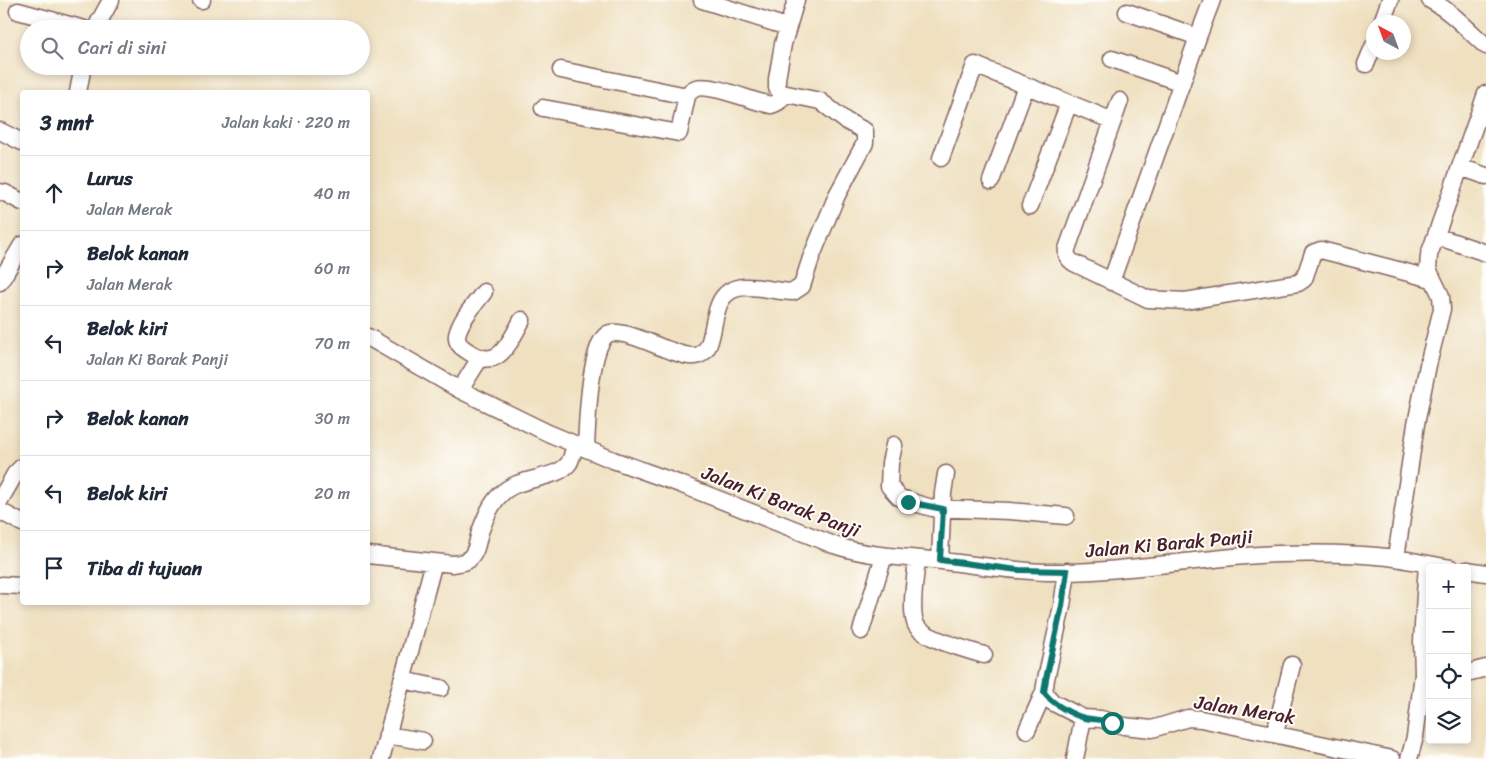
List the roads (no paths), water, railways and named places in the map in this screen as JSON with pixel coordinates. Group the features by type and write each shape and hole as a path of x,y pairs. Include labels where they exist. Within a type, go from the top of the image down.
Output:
{"street":[{"path":"100,20 111,0"},
{"path":"702,0 787,27"},
{"path":"370,554 453,564 467,561 475,553 484,521 493,503 500,495 509,487 524,481 557,473 581,446 590,384 601,342 605,336 611,333 628,335 681,354 694,356 701,354 709,345 716,312 726,295 732,290 744,287 793,292 802,286 811,258 837,195 861,151 866,137 865,132 820,102 782,93 778,88 777,79 787,27 796,0"},
{"path":"1111,282 1212,0"},
{"path":"1385,15 1390,0"},
{"path":"1430,0 1453,16 1486,46"},
{"path":"18,11 51,20"},
{"path":"1127,12 1198,38"},
{"path":"1112,58 1182,83"},
{"path":"1366,64 1368,60"},
{"path":"941,158 975,65 1113,121"},
{"path":"561,70 687,96"},
{"path":"78,90 81,75"},
{"path":"991,181 1026,86"},
{"path":"543,108 679,133 687,96 690,91 697,88 718,90 771,105 778,103 782,93"},
{"path":"1396,558 1415,431 1428,365 1442,310 1442,296 1428,268 1429,255 1460,167 1481,127 1486,94"},
{"path":"1120,101 1067,254 1068,259 1074,263 1148,299 1180,302 1293,285 1304,278 1313,253 1321,250 1432,279"},
{"path":"1030,206 1069,104"},
{"path":"0,131 20,141"},
{"path":"1460,167 1486,176"},
{"path":"0,192 20,197"},
{"path":"1436,236 1486,253"},
{"path":"0,282 20,248"},
{"path":"484,292 457,333 457,340 461,347 480,358 487,360 496,357 504,349 522,320"},
{"name":"Jalan Ki Barak Panji","path":"370,338 460,390 512,416 581,446 849,550 884,556 940,560 1018,570 1067,571 1131,568 1277,554 1328,553 1396,558 1426,564"},
{"path":"460,390 480,358"},
{"path":"894,445 890,463 889,486 893,492 908,502 943,509 1009,511 1066,516"},
{"path":"0,500 20,469"},
{"path":"940,560 946,474"},
{"path":"0,512 20,522"},
{"path":"861,631 884,556"},
{"path":"917,559 913,613 916,626 923,632 941,641 984,655"},
{"path":"381,759 434,562"},
{"path":"1426,564 1422,641 1426,667"},
{"path":"1027,730 1044,692 1062,606 1067,571"},
{"path":"1471,571 1486,573"},
{"path":"2,585 20,586"},
{"path":"1275,733 1292,665"},
{"path":"1471,672 1486,668"},
{"path":"1409,759 1426,679"},
{"path":"402,680 440,688"},
{"name":"Jalan Merak","path":"1044,692 1052,702 1083,718 1101,719 1124,726 1152,729 1188,718 1202,719 1392,759"},
{"path":"1075,759 1083,718"},
{"path":"387,735 423,741"}]}
